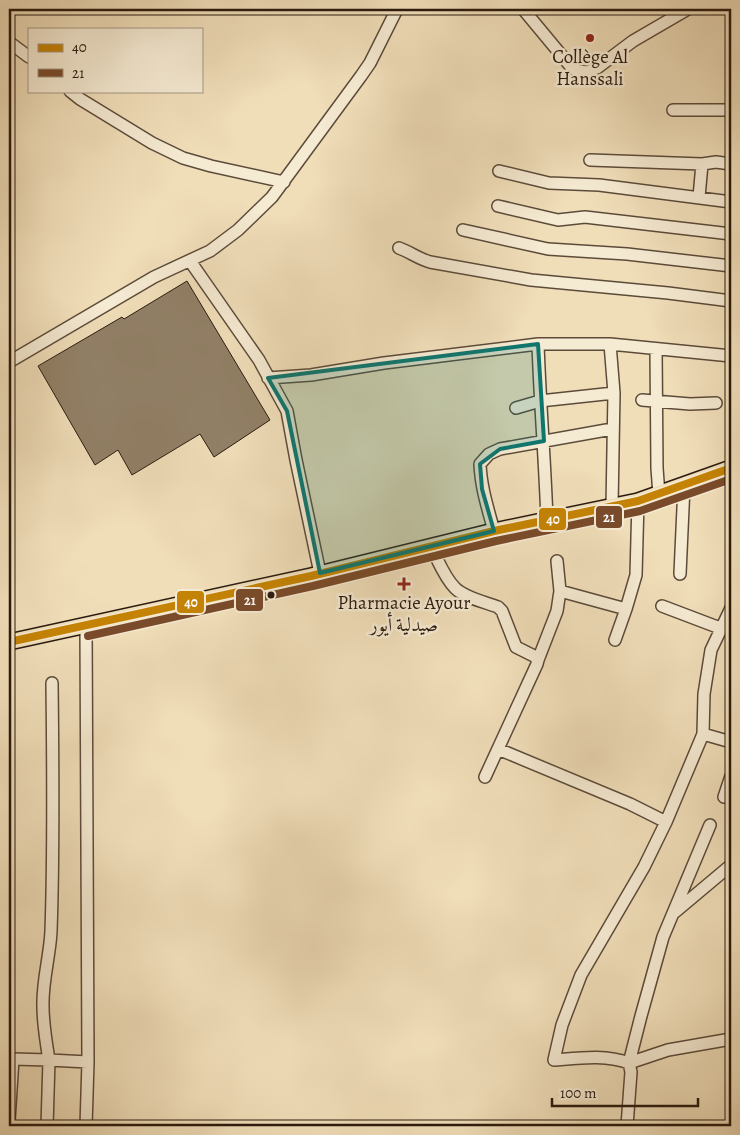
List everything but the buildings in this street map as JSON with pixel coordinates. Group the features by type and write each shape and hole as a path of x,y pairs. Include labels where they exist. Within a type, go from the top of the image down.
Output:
{"main road":[{"path":"9,642 320,573 494,531 638,501 731,468"}],"street":[{"path":"9,362 154,277 210,251 238,230 272,197 284,182 370,63 397,9"},
{"path":"523,9 572,68 587,72 597,68 632,41 688,9"},
{"path":"9,42 28,56"},
{"path":"71,92 86,104 152,143 183,158 284,182"},
{"path":"673,110 731,110"},
{"path":"590,160 702,164 716,162 731,164"},
{"path":"699,197 702,164"},
{"path":"498,171 550,183 599,185 731,202"},
{"path":"498,206 558,220 585,217 731,234"},
{"path":"463,230 548,249 627,254 731,266"},
{"path":"399,248 430,262 531,280 731,301"},
{"path":"190,261 254,354 287,411 320,573"},
{"path":"268,378 311,375 384,363 538,344 610,344 731,356"},
{"path":"538,344 547,521"},
{"path":"610,344 614,392 612,506"},
{"path":"656,349 659,495"},
{"path":"516,408 540,401 614,392"},
{"path":"642,400 690,404 716,403"},
{"path":"494,531 482,489 480,464 489,454 500,449 612,429"},
{"path":"680,574 684,486"},
{"path":"614,640 626,609 636,570 638,501"},
{"path":"431,547 446,576 455,588 463,594 502,611 516,647 538,660"},
{"path":"485,777 538,664 557,611 560,591 557,561"},
{"path":"560,591 626,609"},
{"path":"662,606 720,628"},
{"path":"731,608 720,628 708,663 703,734 666,822 644,867 581,975 562,1025 554,1060 606,1057 617,1058 629,1063 668,1050 731,1039"},
{"path":"86,626 88,1062 86,1126"},
{"path":"47,1126 48,1060 42,1006 51,933 54,762 52,684"},
{"path":"703,734 731,742"},
{"path":"498,749 630,804 666,822"},
{"path":"724,797 731,776"},
{"path":"627,1126 631,1072 629,1063 641,1016 663,938 710,825"},
{"path":"673,913 731,865"},
{"path":"9,1121 11,1059 88,1062"}],"highlighted area":[{"path":"538,344 544,441 500,449 480,464 482,489 494,531 320,573 287,411 268,378"}],"transit line":[{"name":"40","path":"9,642 311,576 494,531 638,501 731,468"},
{"name":"21","path":"88,636 313,586 496,541 640,511 731,479"}],"place":[{"name":"Collège Al Hanssali","path":"590,38"},
{"name":"Pharmacie Ayour صيدلية أيور","path":"404,584"}]}
